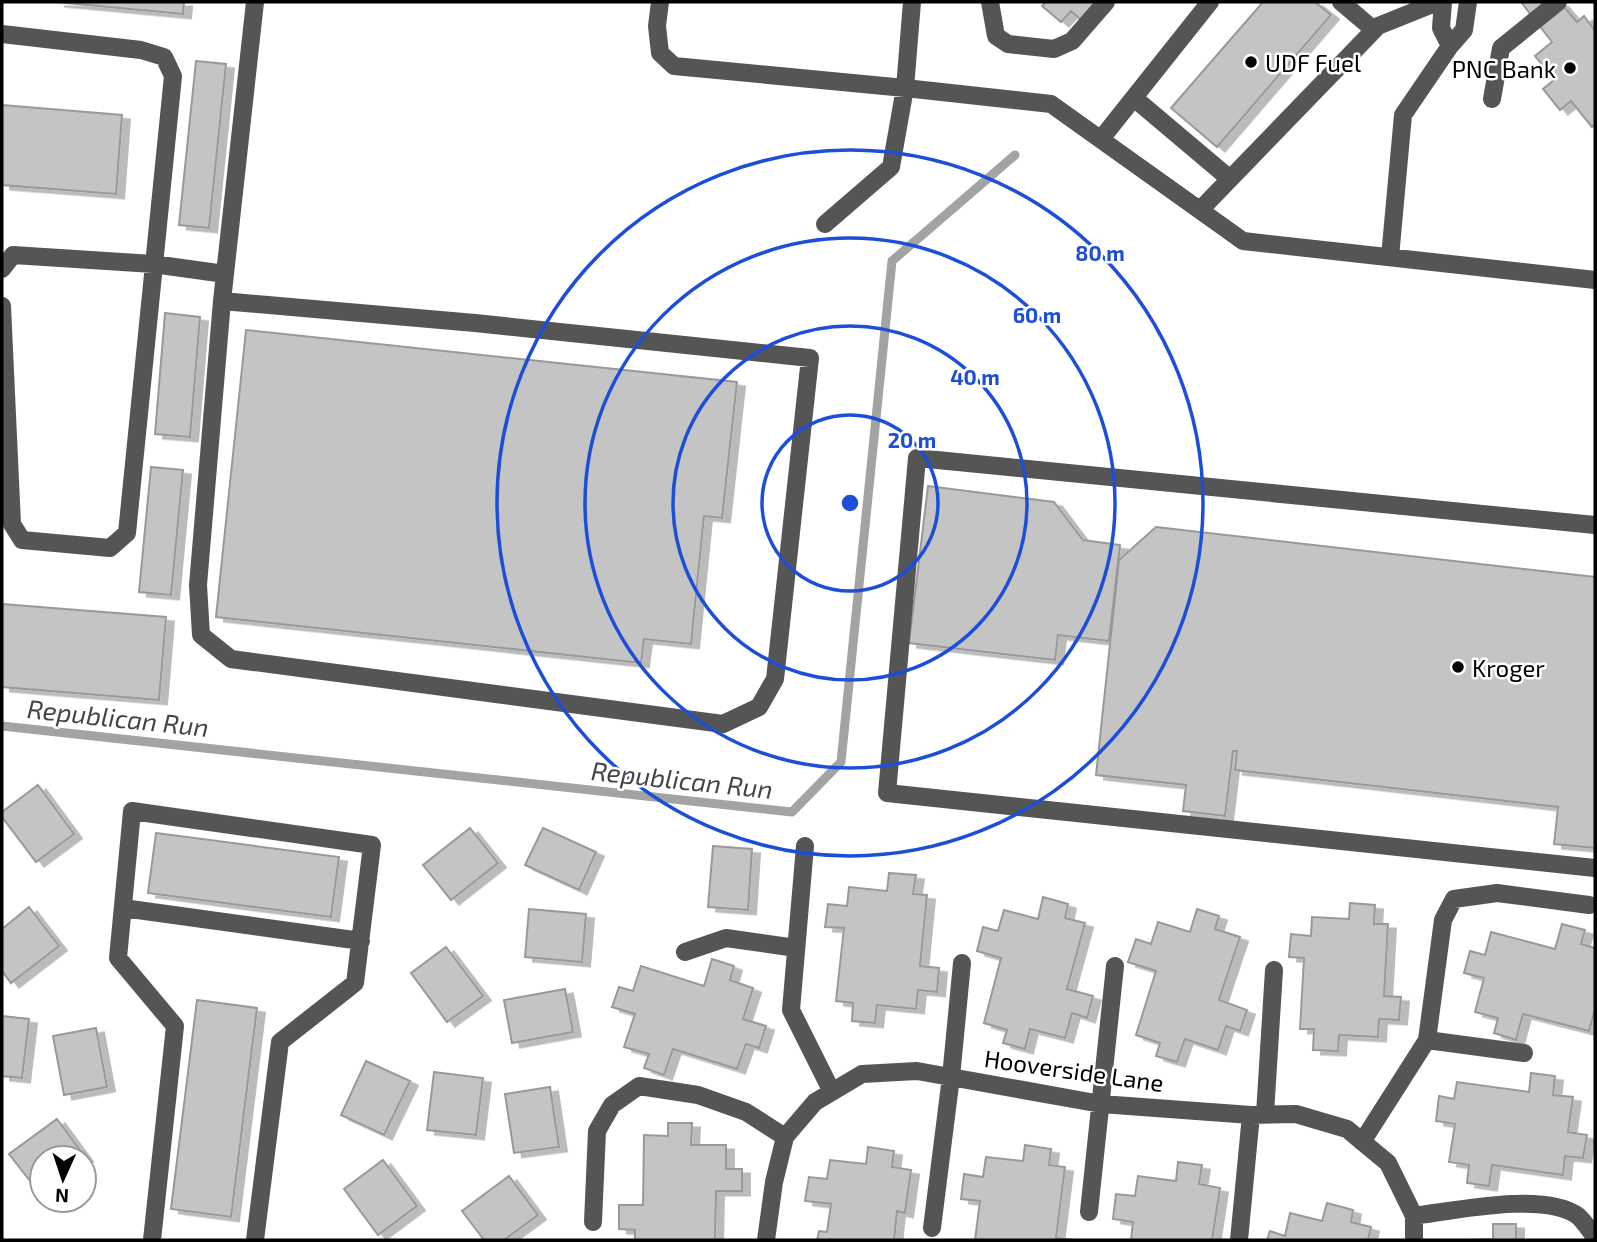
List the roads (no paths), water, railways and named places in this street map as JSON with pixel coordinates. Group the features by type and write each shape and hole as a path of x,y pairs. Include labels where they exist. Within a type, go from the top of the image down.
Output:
{"street":[{"path":"222,301 475,323 810,358 775,679 759,707 723,723 231,659 201,635 198,585 222,301 255,2"},
{"path":"660,2 657,26 660,53 674,66 1051,104 1243,241 1595,280"},
{"path":"825,224 891,167 905,88 912,2"},
{"path":"990,2 996,36 1008,44 1054,49 1072,41 1106,2"},
{"path":"1101,139 1210,2"},
{"path":"1341,2 1374,30"},
{"path":"1200,210 1378,26 1441,2 1441,28 1450,46"},
{"path":"1391,257 1403,115 1464,30 1468,2"},
{"path":"1492,99 1501,48 1558,2"},
{"path":"2,34 141,50 164,57 173,76 127,533 110,548 22,540 12,524 2,306"},
{"path":"1134,98 1230,179"},
{"path":"2,269 13,255 153,264 225,274"},
{"path":"1595,524 917,458 887,793 1595,868"},
{"path":"152,1240 174,1026 118,958 132,811 372,845 355,983 280,1042 254,1240"},
{"path":"806,846 791,1010 832,1092"},
{"path":"1362,1142 1427,1040 1443,920 1454,899 1497,893 1589,905"},
{"path":"123,908 361,941"},
{"path":"685,952 726,938 796,948"},
{"path":"932,1228 962,963"},
{"path":"1088,1212 1115,966"},
{"path":"1239,1240 1258,1114 1274,970"},
{"path":"1427,1040 1524,1053"},
{"name":"Hooverside Lane","path":"765,1240 774,1182 785,1137 815,1102 862,1074 917,1071 1101,1104 1296,1114 1347,1129 1388,1163 1414,1216 1414,1240"},
{"path":"593,1222 597,1131 611,1105 639,1086 710,1099 746,1112 785,1137"},
{"path":"1414,1216 1499,1205 1546,1204 1577,1216 1595,1240"}],"waterway":[{"name":"Republican Run","path":"2,726 792,812 841,762 892,261 1015,155"}],"place":[{"name":"UDF Fuel","path":"1251,62"},
{"name":"PNC Bank","path":"1570,68"},
{"name":"Kroger","path":"1458,667"}]}
